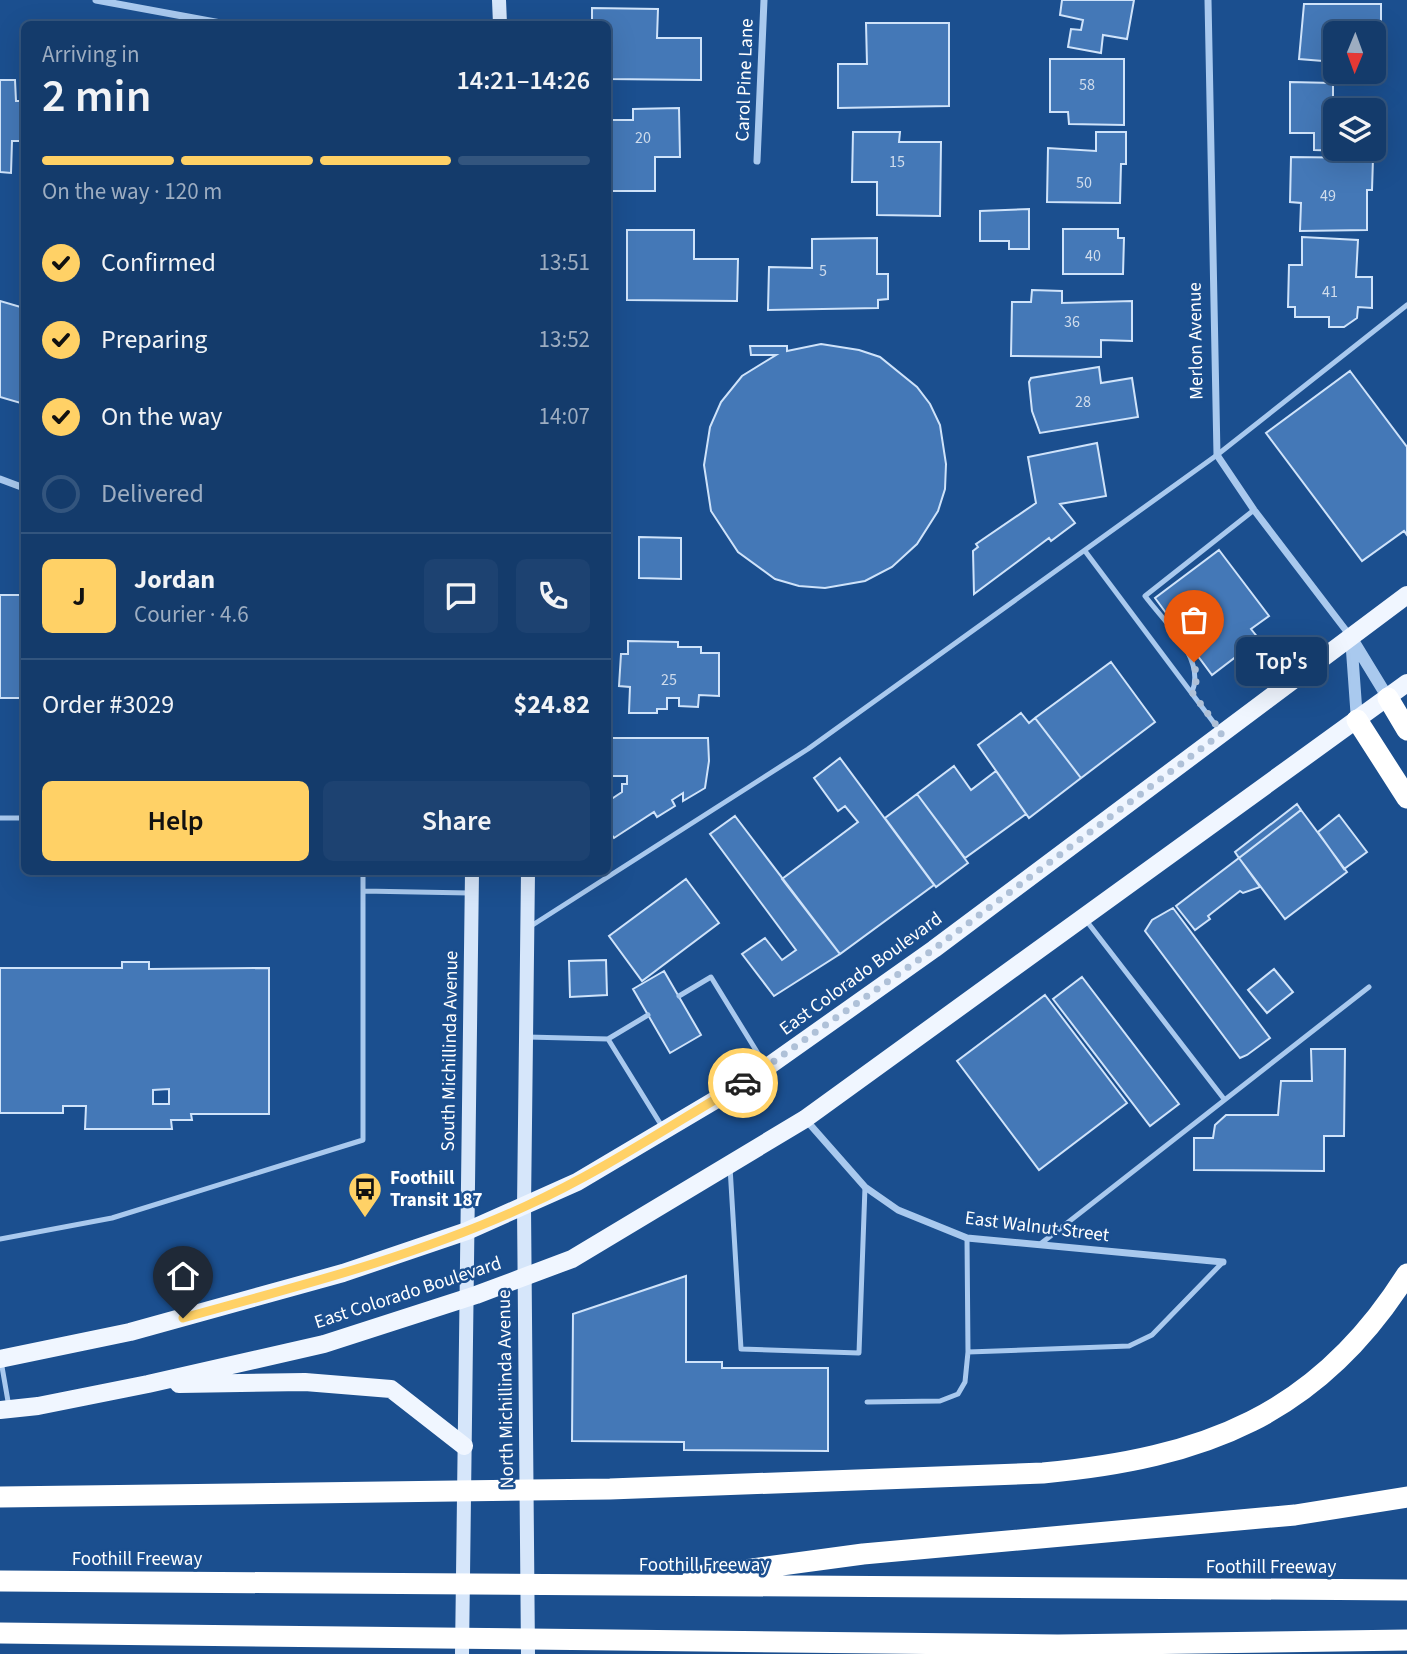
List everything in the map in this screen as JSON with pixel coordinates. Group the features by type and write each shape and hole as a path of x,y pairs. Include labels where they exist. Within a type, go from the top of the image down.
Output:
{"highway":[{"path":"1388,698 1407,730"},
{"path":"1357,720 1407,799"},
{"path":"0,1497 610,1489 1043,1473 1107,1467 1172,1454 1235,1432 1293,1398 1336,1360 1392,1297 1407,1274"},
{"path":"615,1587 863,1554 1295,1515 1407,1497"},
{"name":"Foothill Freeway","path":"0,1581 1407,1590"},
{"path":"0,1633 1058,1645 1407,1640"}],"main road":[{"path":"499,0 500,21"},
{"name":"East Colorado Boulevard","path":"0,1359 130,1332 343,1273 467,1231 577,1182 767,1067 934,949 1407,595"},
{"name":"East Colorado Boulevard","path":"5,1409 148,1384 324,1344 467,1298 572,1259 805,1119 1407,683"},
{"name":"South Michillinda Avenue","path":"467,1231 472,875"},
{"name":"North Michillinda Avenue","path":"528,875 524,1207 528,1654"},
{"name":"North Michillinda Avenue","path":"462,1654 467,1231"},
{"path":"148,1384 305,1382 391,1389 464,1446"}],"street":[{"path":"96,0 210,21"},
{"name":"Carol Pine Lane","path":"757,161 764,0"},
{"name":"Merlon Avenue","path":"1208,0 1217,455"},
{"path":"1217,455 1254,510 1351,637 1388,698"},
{"path":"0,479 21,487"},
{"path":"1351,637 1357,720"},
{"name":"East Walnut Street","path":"805,1119 865,1187 898,1210 967,1238 1223,1262"}],"lane":[{"path":"611,875 808,749 1085,551 1217,455 1407,304"},
{"path":"1192,692 1197,679 1194,662 1145,596 1254,510"},
{"path":"1085,551 1222,733"},
{"path":"0,818 21,818"},
{"path":"0,1239 112,1218 363,1140 363,875"},
{"path":"529,927 611,875"},
{"path":"363,891 472,893"},
{"path":"1083,917 1224,1099"},
{"path":"679,996 711,977 767,1067"},
{"path":"1039,1245 1369,986"},
{"path":"527,1037 608,1040 648,1015"},
{"path":"608,1040 664,1130"},
{"path":"730,1165 741,1349 859,1353 865,1187"},
{"path":"867,1402 940,1401 958,1394 965,1382 968,1352 967,1238"},
{"path":"968,1352 1129,1346 1152,1335 1223,1262"},
{"path":"0,1359 5,1409"}],"building":[{"path":"1062,0 1134,0 1127,39 1103,35 1101,53 1068,47 1071,29 1081,30 1083,20 1060,15"},
{"path":"1304,4 1381,4 1381,21 1323,21 1323,61 1299,59"},
{"path":"592,8 658,9 657,38 701,38 701,80 611,79 611,21 592,21"},
{"path":"866,23 949,23 949,106 838,108 838,64 867,64"},
{"path":"1050,59 1124,59 1124,125 1069,124 1068,112 1050,112"},
{"path":"0,80 15,80 16,101 21,101 21,141 12,141 11,173 0,172"},
{"path":"1290,82 1333,84 1333,98 1323,98 1323,150 1314,150 1314,133 1290,133"},
{"path":"679,108 680,157 655,157 655,191 611,191 611,120 633,120 633,109"},
{"path":"853,132 900,132 899,142 941,142 940,216 877,215 877,182 852,182"},
{"path":"1096,132 1126,132 1126,164 1121,164 1120,203 1047,202 1048,148 1096,151"},
{"path":"1291,157 1323,157 1323,161 1373,161 1372,190 1367,190 1367,230 1300,231 1301,203 1290,202"},
{"path":"1029,209 1029,249 1009,249 1009,241 980,241 980,211"},
{"path":"1063,229 1118,229 1118,238 1124,238 1123,274 1063,274"},
{"path":"627,230 694,230 694,259 738,259 737,301 627,300"},
{"path":"1302,237 1358,240 1356,277 1372,277 1372,308 1358,307 1357,318 1344,327 1329,327 1329,317 1295,317 1295,307 1288,307 1289,265 1302,265"},
{"path":"877,238 877,274 888,274 888,299 878,300 878,308 768,310 769,267 812,268 812,239"},
{"path":"1032,290 1062,291 1062,303 1132,301 1132,341 1101,340 1101,357 1011,356 1012,302 1031,302"},
{"path":"0,301 21,307 21,403 0,397"},
{"path":"821,344 859,350 880,357 917,387 930,404 940,425 946,464 945,489 938,511 917,544 892,567 865,581 825,588 799,586 775,579 738,552 711,511 704,465 710,427 721,402 742,376 776,355 751,355 750,346 787,346 787,351"},
{"path":"1099,367 1101,383 1132,378 1138,417 1040,433 1032,411 1029,382 1031,378"},
{"path":"1350,371 1407,447 1407,535 1404,531 1362,561 1266,433"},
{"path":"1097,443 1106,496 1060,504 1075,523 1051,541 1049,538 974,594 973,551 978,547 976,544 1036,503 1028,457"},
{"path":"639,537 681,538 681,579 639,578"},
{"path":"1219,550 1269,616 1251,629 1259,639 1212,675 1155,598"},
{"path":"0,595 21,595 21,698 0,698"},
{"path":"628,641 678,642 678,647 701,647 701,653 719,653 719,696 699,695 698,707 679,706 679,698 667,698 667,709 657,709 657,713 629,713 630,687 619,686 621,654 628,654"},
{"path":"1111,662 1155,722 1081,778 1035,718"},
{"path":"1021,713 1029,723 1035,718 1081,778 1029,818 978,745"},
{"path":"611,738 708,738 709,761 705,788 683,801 683,793 672,800 675,806 657,817 654,812 614,838 611,834 611,799 622,792 622,784 627,784 627,776 611,776"},
{"path":"840,758 934,885 840,954 782,879 858,822 845,806 838,811 814,778"},
{"path":"954,766 971,790 996,771 1026,814 965,858 917,794"},
{"path":"917,794 968,863 936,887 885,818"},
{"path":"1297,804 1301,810 1239,858 1235,852"},
{"path":"1301,810 1347,872 1285,919 1239,858"},
{"path":"1339,815 1367,852 1344,869 1318,832"},
{"path":"735,816 840,954 774,996 742,954 765,938 782,960 796,950 710,834"},
{"path":"1239,858 1260,887 1243,893 1240,891 1195,930 1176,906"},
{"path":"686,879 719,923 642,981 609,936"},
{"path":"1173,908 1270,1038 1247,1055 1240,1058 1145,931 1152,920"},
{"path":"606,960 607,995 570,997 569,961"},
{"path":"122,962 149,962 149,969 269,968 269,1114 191,1114 192,1120 171,1120 172,1129 85,1129 86,1106 63,1106 63,1113 0,1113 0,968 122,968","holes":["169,1089 169,1104 153,1104 153,1090"]},
{"path":"1274,969 1293,992 1267,1013 1248,990"},
{"path":"664,971 701,1035 670,1053 633,989"},
{"path":"1082,977 1179,1104 1150,1126 1053,999"},
{"path":"1045,995 1127,1103 1039,1170 957,1061"},
{"path":"1311,1049 1345,1049 1344,1136 1324,1136 1324,1171 1194,1170 1194,1138 1213,1138 1215,1125 1226,1115 1278,1115 1281,1081 1312,1081"},
{"path":"686,1276 686,1362 722,1362 722,1368 828,1368 828,1451 684,1450 684,1442 572,1441 573,1314"}],"way so far":[{"path":"743,1083 934,949 1222,733 1192,692 1197,679 1194,662"}],"place":[{"name":"Top's","path":"1194,662"},
{"name":"Foothill Transit 187","path":"365,1219"}],"route":[{"path":"183,1318 343,1273 467,1231 577,1182 743,1083"}]}
